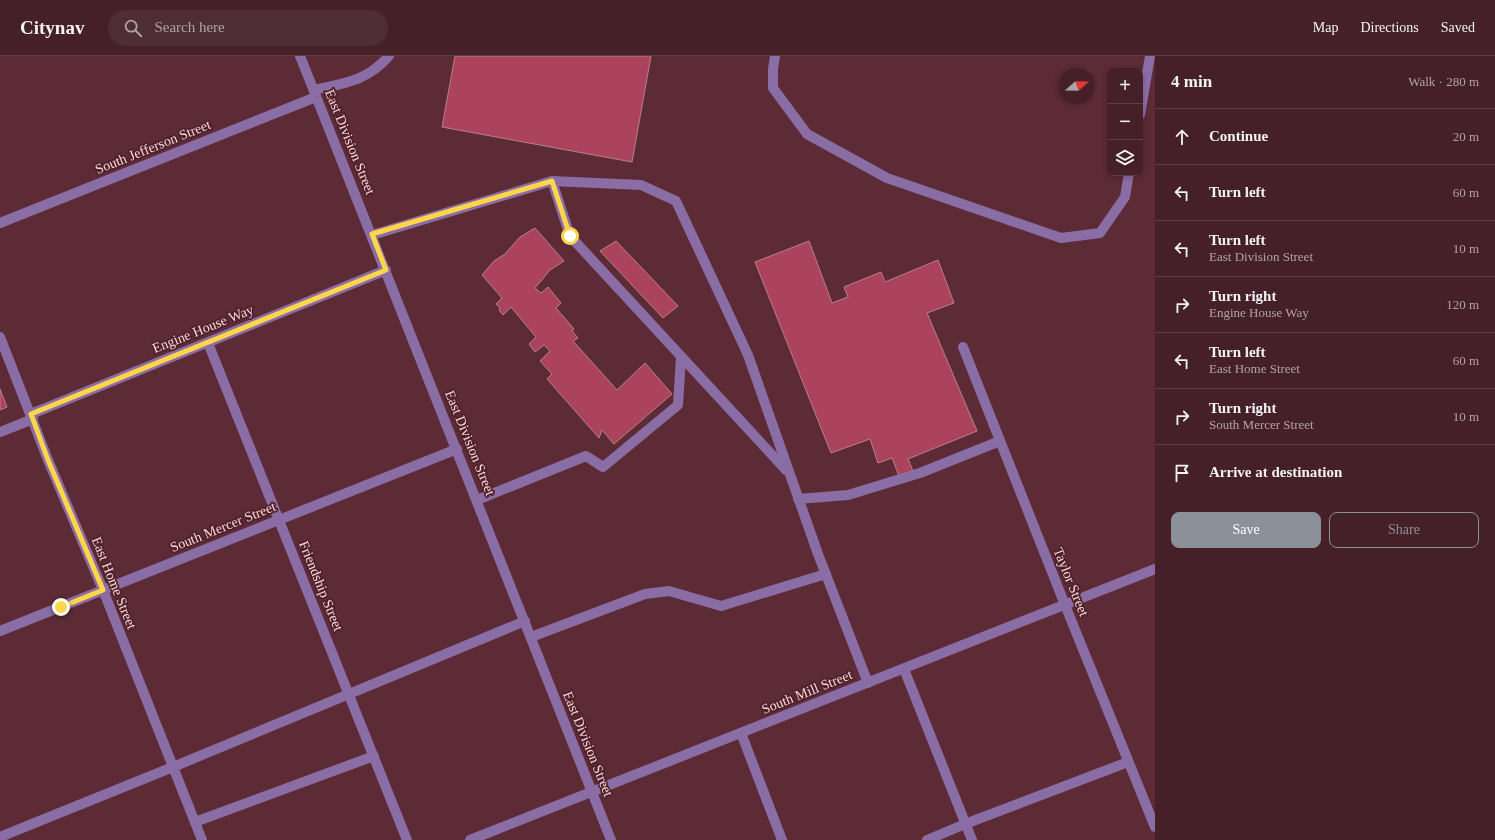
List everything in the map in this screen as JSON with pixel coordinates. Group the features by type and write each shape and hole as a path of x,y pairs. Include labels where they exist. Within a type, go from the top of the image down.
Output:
{"street":[{"name":"East Division Street","path":"300,56 372,234 611,840"},
{"name":"South Jefferson Street","path":"0,223 315,94 354,81 372,72 389,56"},
{"path":"775,56 772,68 773,88 808,134 887,178 1061,238 1100,232 1125,197 1129,176"},
{"path":"1142,104 1150,56"},
{"path":"552,181 570,236 790,474"},
{"path":"372,234 552,181 641,185 676,201 748,355 798,499 868,683"},
{"name":"Engine House Way","path":"0,432 32,417 208,343 386,270"},
{"name":"East Home Street","path":"0,337 48,460 103,590 202,840"},
{"name":"Friendship Street","path":"208,343 407,840"},
{"name":"Taylor Street","path":"963,347 1155,827"},
{"path":"477,500 586,456 603,467 678,405 681,357"},
{"path":"798,499 848,495 920,473 1000,441"},
{"name":"South Mercer Street","path":"0,632 457,449"},
{"name":"South Mill Street","path":"470,840 1155,569"},
{"path":"531,637 645,594 669,591 721,606 826,574"},
{"path":"0,837 525,621"},
{"path":"904,668 972,840"},
{"path":"741,733 782,840"},
{"path":"195,822 374,756"},
{"path":"927,840 1128,762"}],"building":[{"path":"455,56 651,56 632,162 442,127"},
{"path":"535,228 564,261 550,270 535,288 541,293 548,287 561,303 556,308 574,329 572,331 578,338 573,341 617,390 645,363 672,394 614,444 602,430 599,438 547,379 552,374 540,361 550,351 544,345 535,352 529,344 536,337 511,307 503,315 499,310 500,308 496,304 502,298 482,275 494,261 505,254 520,237"},
{"path":"616,241 678,306 663,318 600,251"},
{"path":"809,241 832,303 848,297 844,287 881,272 885,282 938,260 954,303 927,313 977,431 908,459 913,471 899,476 892,458 878,463 870,439 831,453 755,262"},
{"path":"0,389 7,407 0,410"}],"route":[{"path":"61,607 103,590 48,460 31,414 386,270 372,234 552,181 570,236"}]}
